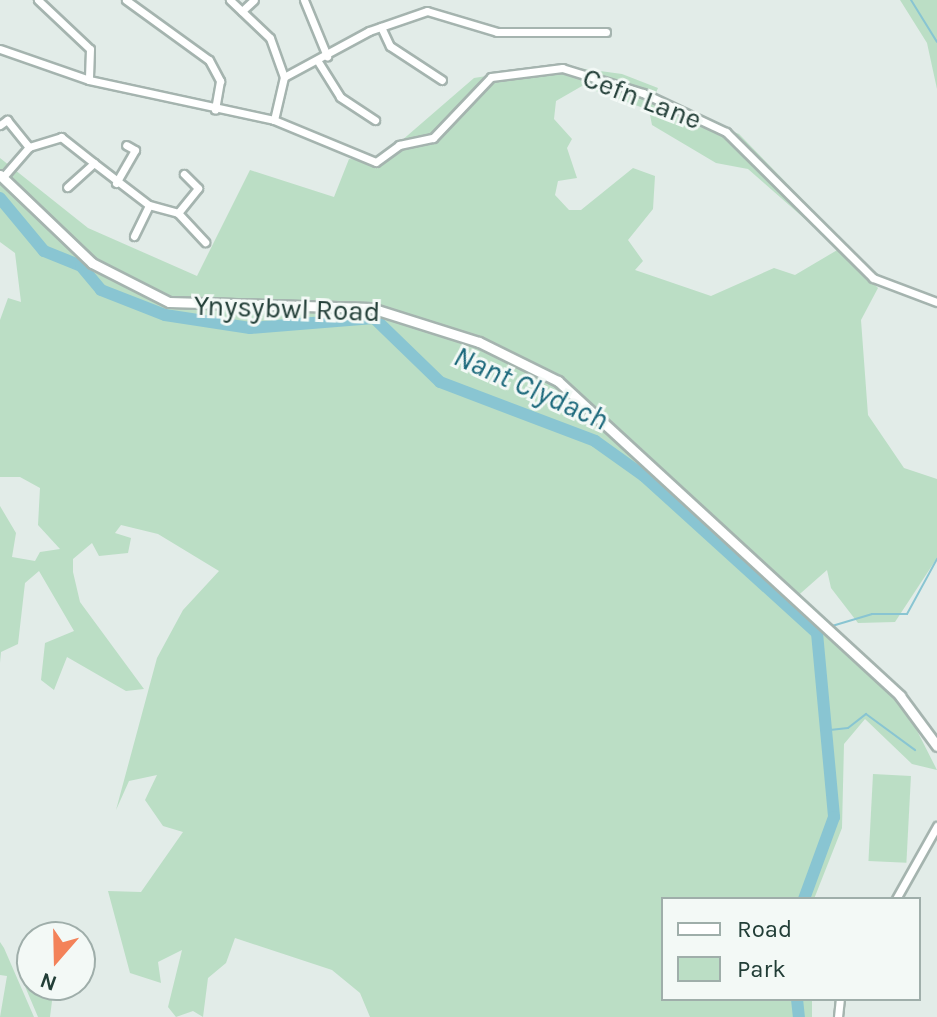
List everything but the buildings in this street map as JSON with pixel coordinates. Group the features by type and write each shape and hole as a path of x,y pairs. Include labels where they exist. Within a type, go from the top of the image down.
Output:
{"main road":[{"name":"Ynysybwl Road","path":"2,176 92,263 169,302 371,308 479,342 558,381 900,696 937,746"}],"street":[{"path":"38,0 90,49 89,80"},
{"path":"126,0 209,60 220,81 215,110"},
{"path":"230,0 270,38 284,77 274,120"},
{"path":"242,11 254,0"},
{"path":"304,0 327,56"},
{"path":"284,77 319,63 381,27 432,10 497,32 606,32"},
{"path":"381,27 390,46 442,80"},
{"name":"Cefn Lane","path":"0,49 89,80 215,110 274,120 376,162 399,145 433,138 485,80 562,68 643,93 726,132 873,278 937,302"},
{"path":"319,63 340,97 375,120"},
{"path":"0,125 7,120 29,147"},
{"path":"2,176 29,147 61,137 116,183 149,205 178,213 205,242"},
{"path":"116,183 135,150 126,145"},
{"path":"68,183 94,163"},
{"path":"178,213 198,188 184,174"},
{"path":"133,232 149,205"},
{"path":"897,897 937,826"}],"green space":[{"path":"900,0 937,0 937,89 927,43"},
{"path":"556,65 622,74 658,88 655,95 669,106 739,134 845,243 840,250 878,288 861,320 868,415 904,468 937,479 937,558 895,622 858,623 831,588 827,570 793,600 907,711 937,770 912,764 865,719 844,744 842,828 815,897 661,897 661,1001 812,1001 812,1017 370,1017 360,993 332,970 235,938 226,963 208,978 203,1017 193,1011 176,1017 168,1007 182,950 158,962 161,983 130,973 108,891 141,892 183,832 163,826 145,800 157,775 129,781 116,810 157,658 183,610 219,571 158,534 121,525 115,533 131,538 128,553 99,556 92,543 73,559 73,572 80,602 144,689 126,691 67,657 54,690 41,680 45,643 74,631 39,571 25,583 18,644 1,652 0,663 0,506 16,533 12,557 35,561 40,552 60,549 38,525 40,488 20,477 0,477 0,320 8,298 21,302 15,253 0,242 0,158 88,228 197,276 250,170 334,197 349,159 378,161 474,78","holes":["582,86 649,110 652,125 716,163 748,169 839,249 795,275 774,268 711,296 635,270 643,261 628,240 653,209 655,176 633,168 581,210 569,210 555,195 558,181 577,178 567,148 572,139 554,119 556,101"]},
{"path":"873,774 911,776 906,863 868,861"},
{"path":"0,942 16,976 16,1001 27,1001 34,1017 0,1017 7,976 0,975"},
{"path":"31,1001 52,1001 50,1017 38,1017"}],"waterway":[{"path":"911,0 937,42"},
{"name":"Nant Clydach","path":"0,198 44,251 81,266 101,290 165,315 250,328 374,318 440,382 595,441 644,476 817,633 834,817 805,897"},
{"path":"832,626 872,614 907,614 937,559"},
{"name":"Nant Clydach","path":"817,633 823,631"},
{"path":"830,730 848,728 866,714 915,750"},
{"name":"Nant Clydach","path":"797,1001 799,1017"}]}
